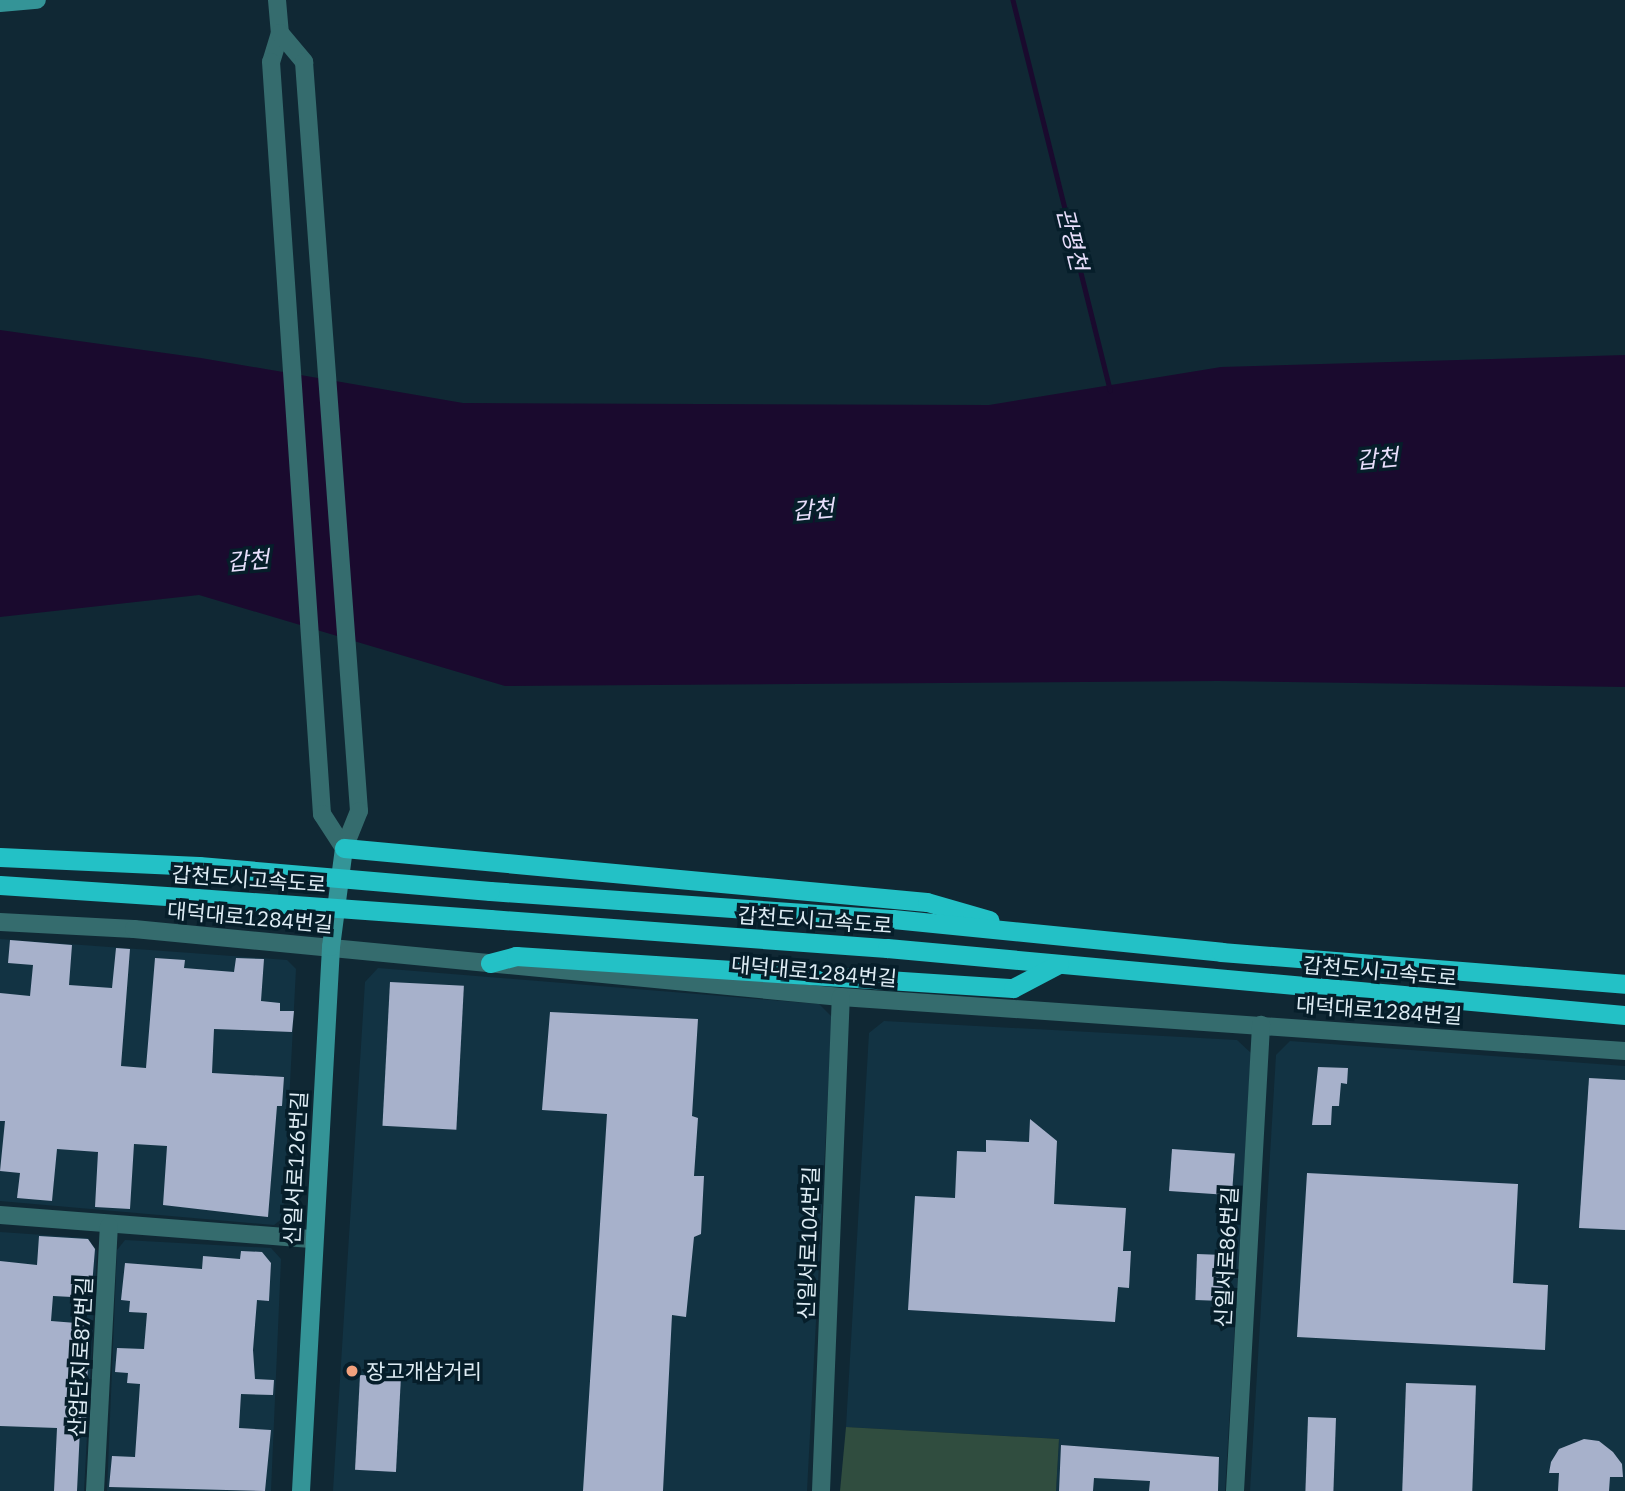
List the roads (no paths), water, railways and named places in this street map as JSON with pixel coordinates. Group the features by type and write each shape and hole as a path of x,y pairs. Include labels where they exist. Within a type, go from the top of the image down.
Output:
{"highway":[{"path":"344,848 927,902 1037,933"},
{"name":"갑천도시고속도로","path":"0,857 199,866 1037,933 1625,984"},
{"name":"갑천도시고속도로","path":"0,885 490,919 1060,964 1625,1015"},
{"path":"490,963 516,956 1013,988 1060,964"}],"main road":[{"path":"0,3 37,0"},
{"name":"신일서로126번길","path":"301,1491 331,947 344,848"}],"street":[{"path":"277,0 280,33 271,62 323,814 344,848"},
{"path":"280,33 304,62 359,811 344,848"},
{"name":"대덕대로1284번길","path":"0,922 331,947 841,998 1625,1051"},
{"name":"신일서로104번길","path":"821,1491 841,998"},
{"name":"신일서로86번길","path":"1236,1491 1261,1025"},
{"path":"0,1215 109,1226 314,1239"},
{"name":"산업단지로87번길","path":"95,1491 109,1226"}],"water":[{"name":"갑천","path":"0,330 201,358 463,403 989,405 1221,367 1625,355 1625,687 1218,681 505,686 199,595 0,617"}],"waterway":[{"name":"관평천","path":"1013,0 1110,390"}],"place":[{"name":"장고개삼거리","path":"352,1371"}]}
